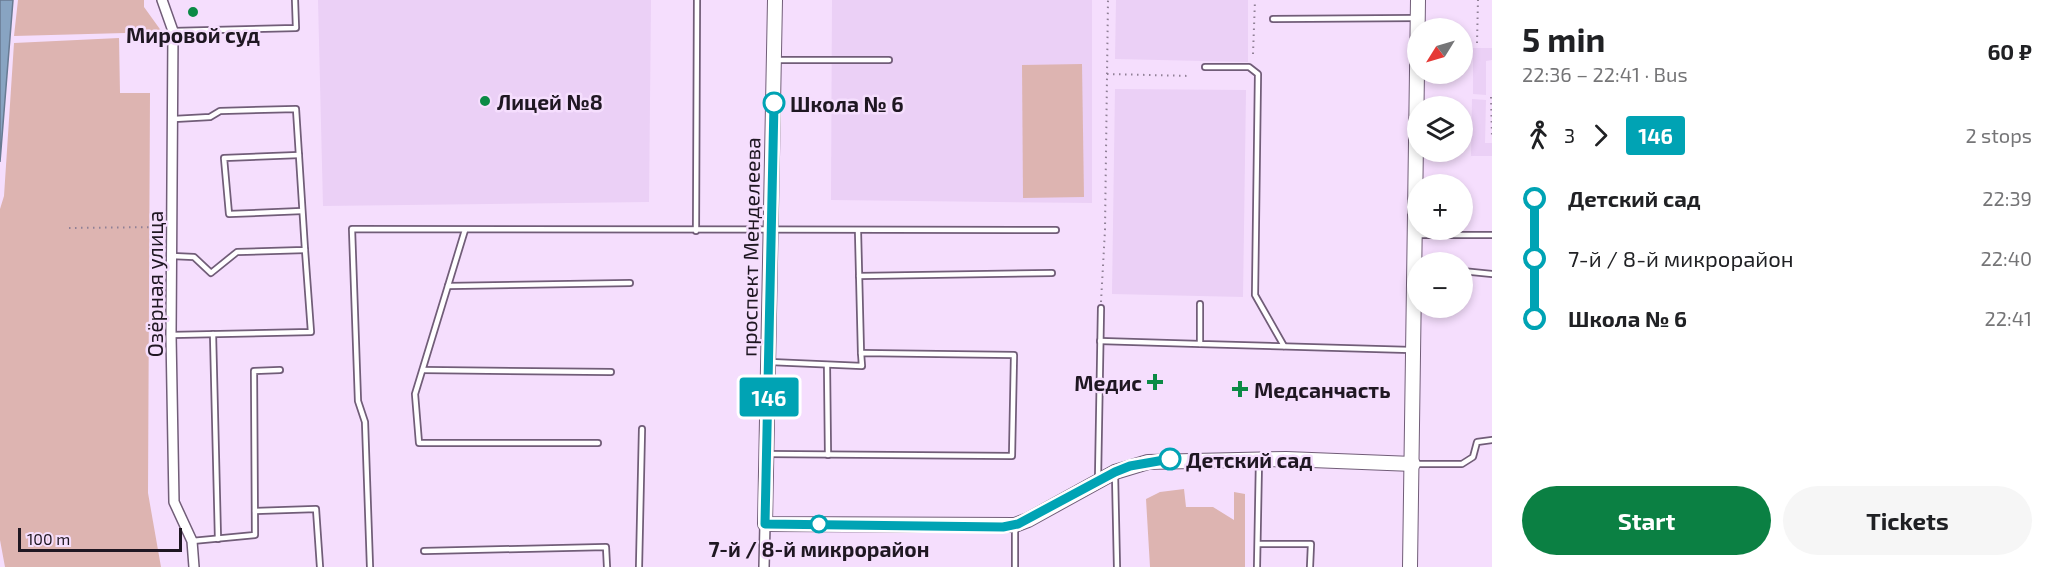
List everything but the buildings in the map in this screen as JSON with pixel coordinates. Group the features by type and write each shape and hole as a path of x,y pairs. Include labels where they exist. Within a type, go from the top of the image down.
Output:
{"street":[{"name":"Озёрная улица","path":"162,0 173,31 171,335 174,502 192,541 194,567"},
{"name":"проспект Менделеева","path":"764,567 775,0"},
{"path":"1418,0 1418,18"},
{"path":"1416,174 1417,84"},
{"path":"1410,567 1415,318"},
{"path":"765,524 1015,525 1041,514 1115,472 1139,464 1170,459 1259,459 1413,464"}],"lane":[{"path":"173,31 296,28 295,0"},
{"path":"696,231 697,0"},
{"path":"1273,19 1407,18"},
{"path":"774,60 889,60"},
{"path":"1205,67 1249,67 1258,74 1255,295 1284,346"},
{"path":"171,335 311,332 296,109 220,111 210,117 174,119"},
{"path":"299,155 224,158 229,214 302,212"},
{"path":"370,567 365,422 358,400 352,229 772,232 1056,230"},
{"path":"465,230 415,394 419,443 598,442"},
{"path":"769,362 862,366 858,231"},
{"path":"1473,235 1492,235"},
{"path":"172,256 194,257 211,273 237,252 305,250"},
{"path":"1473,272 1492,274"},
{"path":"859,276 1052,273"},
{"path":"448,286 630,283"},
{"path":"1200,304 1200,344"},
{"path":"1098,481 1101,308"},
{"path":"213,334 218,539"},
{"path":"1100,340 1414,350"},
{"path":"767,454 1012,456 1014,355 861,353"},
{"path":"827,364 828,455"},
{"path":"192,541 255,535 254,371 280,370"},
{"path":"423,370 611,372"},
{"path":"639,567 642,429"},
{"path":"1413,464 1462,464 1473,457 1477,442 1492,440"},
{"path":"1257,567 1259,459"},
{"path":"1115,472 1117,567"},
{"path":"255,511 316,508 320,567"},
{"path":"1015,525 1015,567"},
{"path":"1259,544 1311,544 1311,567"},
{"path":"424,551 606,547 607,567"}],"path":[{"path":"1101,308 1108,0"},
{"path":"1253,54 1255,0"},
{"path":"1477,43 1478,0"},
{"path":"1107,74 1191,76"},
{"path":"1491,97 1492,137"},
{"path":"69,228 172,227"}],"shaded area":[{"path":"18,0 144,0 144,7 162,32 14,36"},
{"name":"Лицей №8","path":"318,0 651,0 649,202 323,206"},
{"name":"Школа № 6","path":"832,0 1092,0 1092,203 831,200"},
{"path":"1116,0 1248,0 1248,62 1115,59"},
{"path":"119,38 120,93 150,93 148,493 161,567 5,567 0,540 0,209 4,196 14,43"},
{"path":"1473,48 1492,48 1492,60 1486,61 1486,95 1473,94"},
{"path":"1082,64 1084,197 1023,198 1022,65"},
{"path":"1115,89 1246,90 1243,297 1112,294"},
{"path":"1473,99 1486,100 1485,143 1492,143 1492,156 1473,156"},
{"path":"1184,489 1186,507 1213,507 1234,520 1234,492 1245,494 1245,567 1150,567 1146,499 1160,492"}],"water":[{"path":"0,0 13,0 0,162"}],"bus line":[{"name":"146","path":"774,103 765,524 1003,527 1018,524 1041,514 1115,472 1130,466 1170,459"}],"place":[{"name":"Мировой суд","path":"193,12"},
{"name":"Лицей №8","path":"485,101"},
{"name":"Школа № 6","path":"774,103"},
{"name":"Медис","path":"1155,382"},
{"name":"Медсанчасть","path":"1240,389"},
{"name":"Детский сад","path":"1170,459"},
{"name":"7-й / 8-й микрорайон","path":"819,524"}]}
